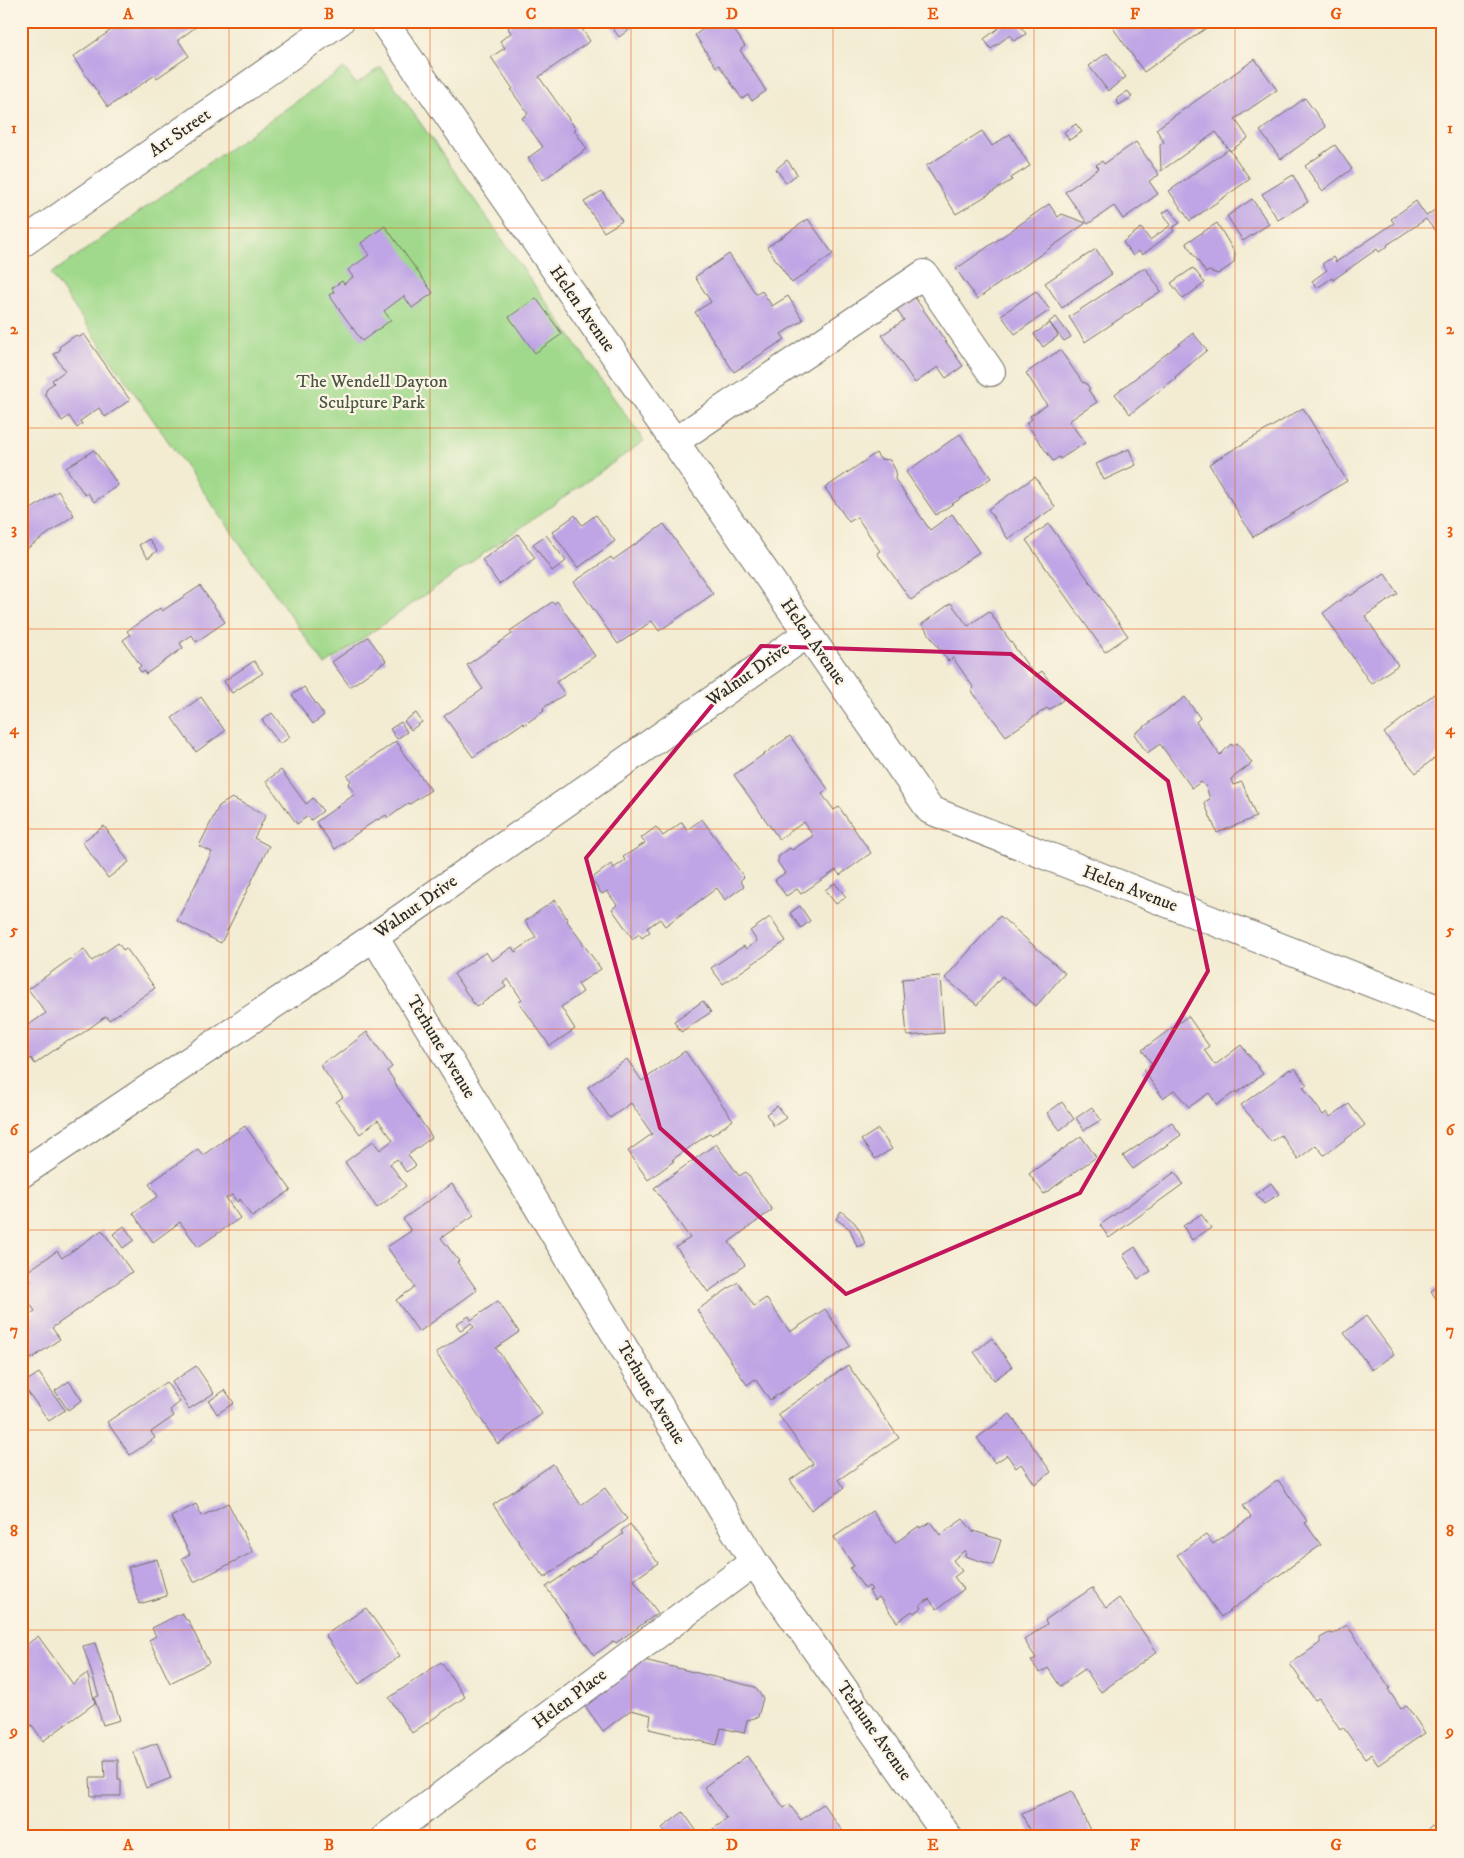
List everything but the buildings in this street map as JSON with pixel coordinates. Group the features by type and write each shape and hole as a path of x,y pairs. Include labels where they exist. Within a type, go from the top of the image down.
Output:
{"street":[{"name":"Art Street","path":"21,244 340,21"},
{"name":"Helen Avenue","path":"383,21 930,810 1443,1011"},
{"path":"674,442 924,274 991,372"},
{"name":"Walnut Drive","path":"21,1174 374,937 807,634"},
{"name":"Terhune Avenue","path":"374,937 754,1562 948,1837"},
{"name":"Helen Place","path":"386,1837 754,1562"}],"highlighted area":[{"path":"761,646 1011,654 1168,781 1208,971 1080,1193 846,1294 660,1128 586,858"}],"green space":[{"name":"The Wendell Dayton Sculpture Park","path":"381,67 644,441 325,665 51,274 344,68 356,84"}]}
